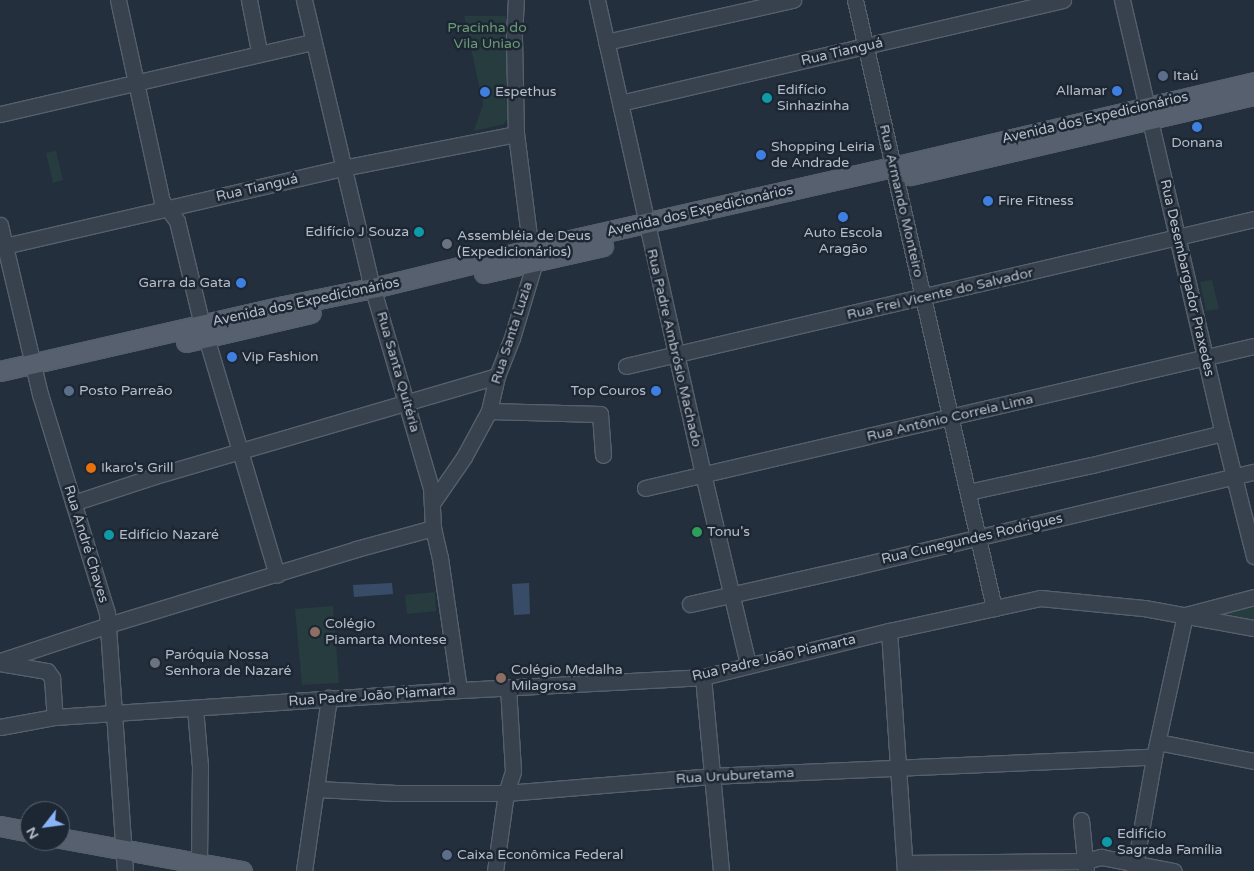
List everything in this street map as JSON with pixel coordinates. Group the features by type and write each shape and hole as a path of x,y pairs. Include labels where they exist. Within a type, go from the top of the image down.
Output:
{"main road":[{"name":"Avenida dos Expedicionários","path":"0,385 35,370 895,173 1149,112 1254,82"},
{"name":"Avenida dos Expedicionários","path":"1149,112 1254,95"},
{"name":"Avenida dos Expedicionários","path":"0,371 35,370"},
{"path":"0,826 20,830"},
{"path":"70,840 242,871"}],"street":[{"path":"118,0 162,201 177,221 204,331 277,575"},
{"path":"250,0 258,46"},
{"name":"Rua Santa Quitéria","path":"304,0 343,168 375,293 407,401 433,502 433,528 440,558 459,690"},
{"name":"Rua Santa Luzia","path":"433,502 464,457 489,411 497,376 524,301 531,256 516,134 514,36 516,0"},
{"name":"Rua Padre Ambrósio Machado","path":"597,0 647,229 677,354 702,474 748,665"},
{"path":"606,42 793,0"},
{"name":"Rua Armando Monteiro","path":"854,0 994,608"},
{"name":"Rua Tianguá","path":"620,103 1063,0"},
{"name":"Rua Desembargador Praxedes","path":"1122,0 1179,237 1223,433 1254,556"},
{"path":"0,114 313,42"},
{"name":"Rua Tianguá","path":"2,247 343,168 516,134"},
{"name":"Rua Frei Vicente do Salvador","path":"626,366 1254,219"},
{"name":"Rua André Chaves","path":"0,225 2,247 35,370 105,606 125,871"},
{"name":"Rua Antônio Correia Lima","path":"646,488 1254,346"},
{"path":"73,502 407,401 497,376"},
{"path":"489,411 600,414 603,455"},
{"path":"968,492 1092,465 1223,433"},
{"name":"Rua Cunegundes Rodrigues","path":"690,604 1254,472"},
{"path":"0,662 108,626 364,547 433,528"},
{"name":"Rua Padre João Piamarta","path":"1185,615 1254,597"},
{"name":"Rua Padre João Piamarta","path":"0,727 55,717 329,698 703,677 889,631 1040,598 1144,608 1254,628"},
{"path":"1135,867 1154,757 1185,615"},
{"path":"889,631 900,768 905,867 1086,866 1101,857 1135,867 1174,871"},
{"path":"0,662 47,671 52,678 55,717"},
{"path":"703,677 721,871"},
{"path":"495,871 506,793 513,771 508,688"},
{"path":"304,871 329,698"},
{"path":"196,708 200,766 199,864"},
{"path":"1158,742 1254,761"},
{"name":"Rua Uruburetama","path":"317,789 396,793 506,793 711,776 1154,757"},
{"path":"1081,820 1086,866"}],"green space":[{"name":"Pracinha do Vila Uniao","path":"464,16 506,16 507,119 504,124 474,131 483,104"},
{"path":"56,151 63,180 53,183 46,153"},
{"path":"1212,280 1219,309 1206,311 1200,282"},
{"path":"435,592 436,611 407,614 405,595"},
{"path":"333,606 339,683 302,685 295,609"},
{"path":"1254,607 1254,620 1219,615"}],"water":[{"path":"392,583 393,594 354,597 353,585"},
{"path":"529,583 530,614 514,615 512,584"}],"place":[{"name":"Itaú","path":"1163,76"},
{"name":"Allamar","path":"1117,91"},
{"name":"Espethus","path":"485,92"},
{"name":"Edifício Sinhazinha","path":"767,98"},
{"name":"Donana","path":"1197,127"},
{"name":"Shopping Leiria de Andrade","path":"761,155"},
{"name":"Fire Fitness","path":"988,201"},
{"name":"Auto Escola Aragão","path":"843,217"},
{"name":"Edifício J Souza","path":"419,232"},
{"name":"Assembléia de Deus (Expedicionários)","path":"447,244"},
{"name":"Garra da Gata","path":"241,283"},
{"name":"Vip Fashion","path":"232,357"},
{"name":"Posto Parreão","path":"69,391"},
{"name":"Top Couros","path":"656,391"},
{"name":"Ikaro's Grill","path":"91,468"},
{"name":"Tonu's","path":"697,532"},
{"name":"Edifício Nazaré","path":"109,535"},
{"name":"Colégio Piamarta Montese","path":"315,632"},
{"name":"Paróquia Nossa Senhora de Nazaré","path":"155,663"},
{"name":"Colégio Medalha Milagrosa","path":"501,678"},
{"name":"Edifício Sagrada Família","path":"1107,842"},
{"name":"Caixa Econômica Federal","path":"447,855"}]}
